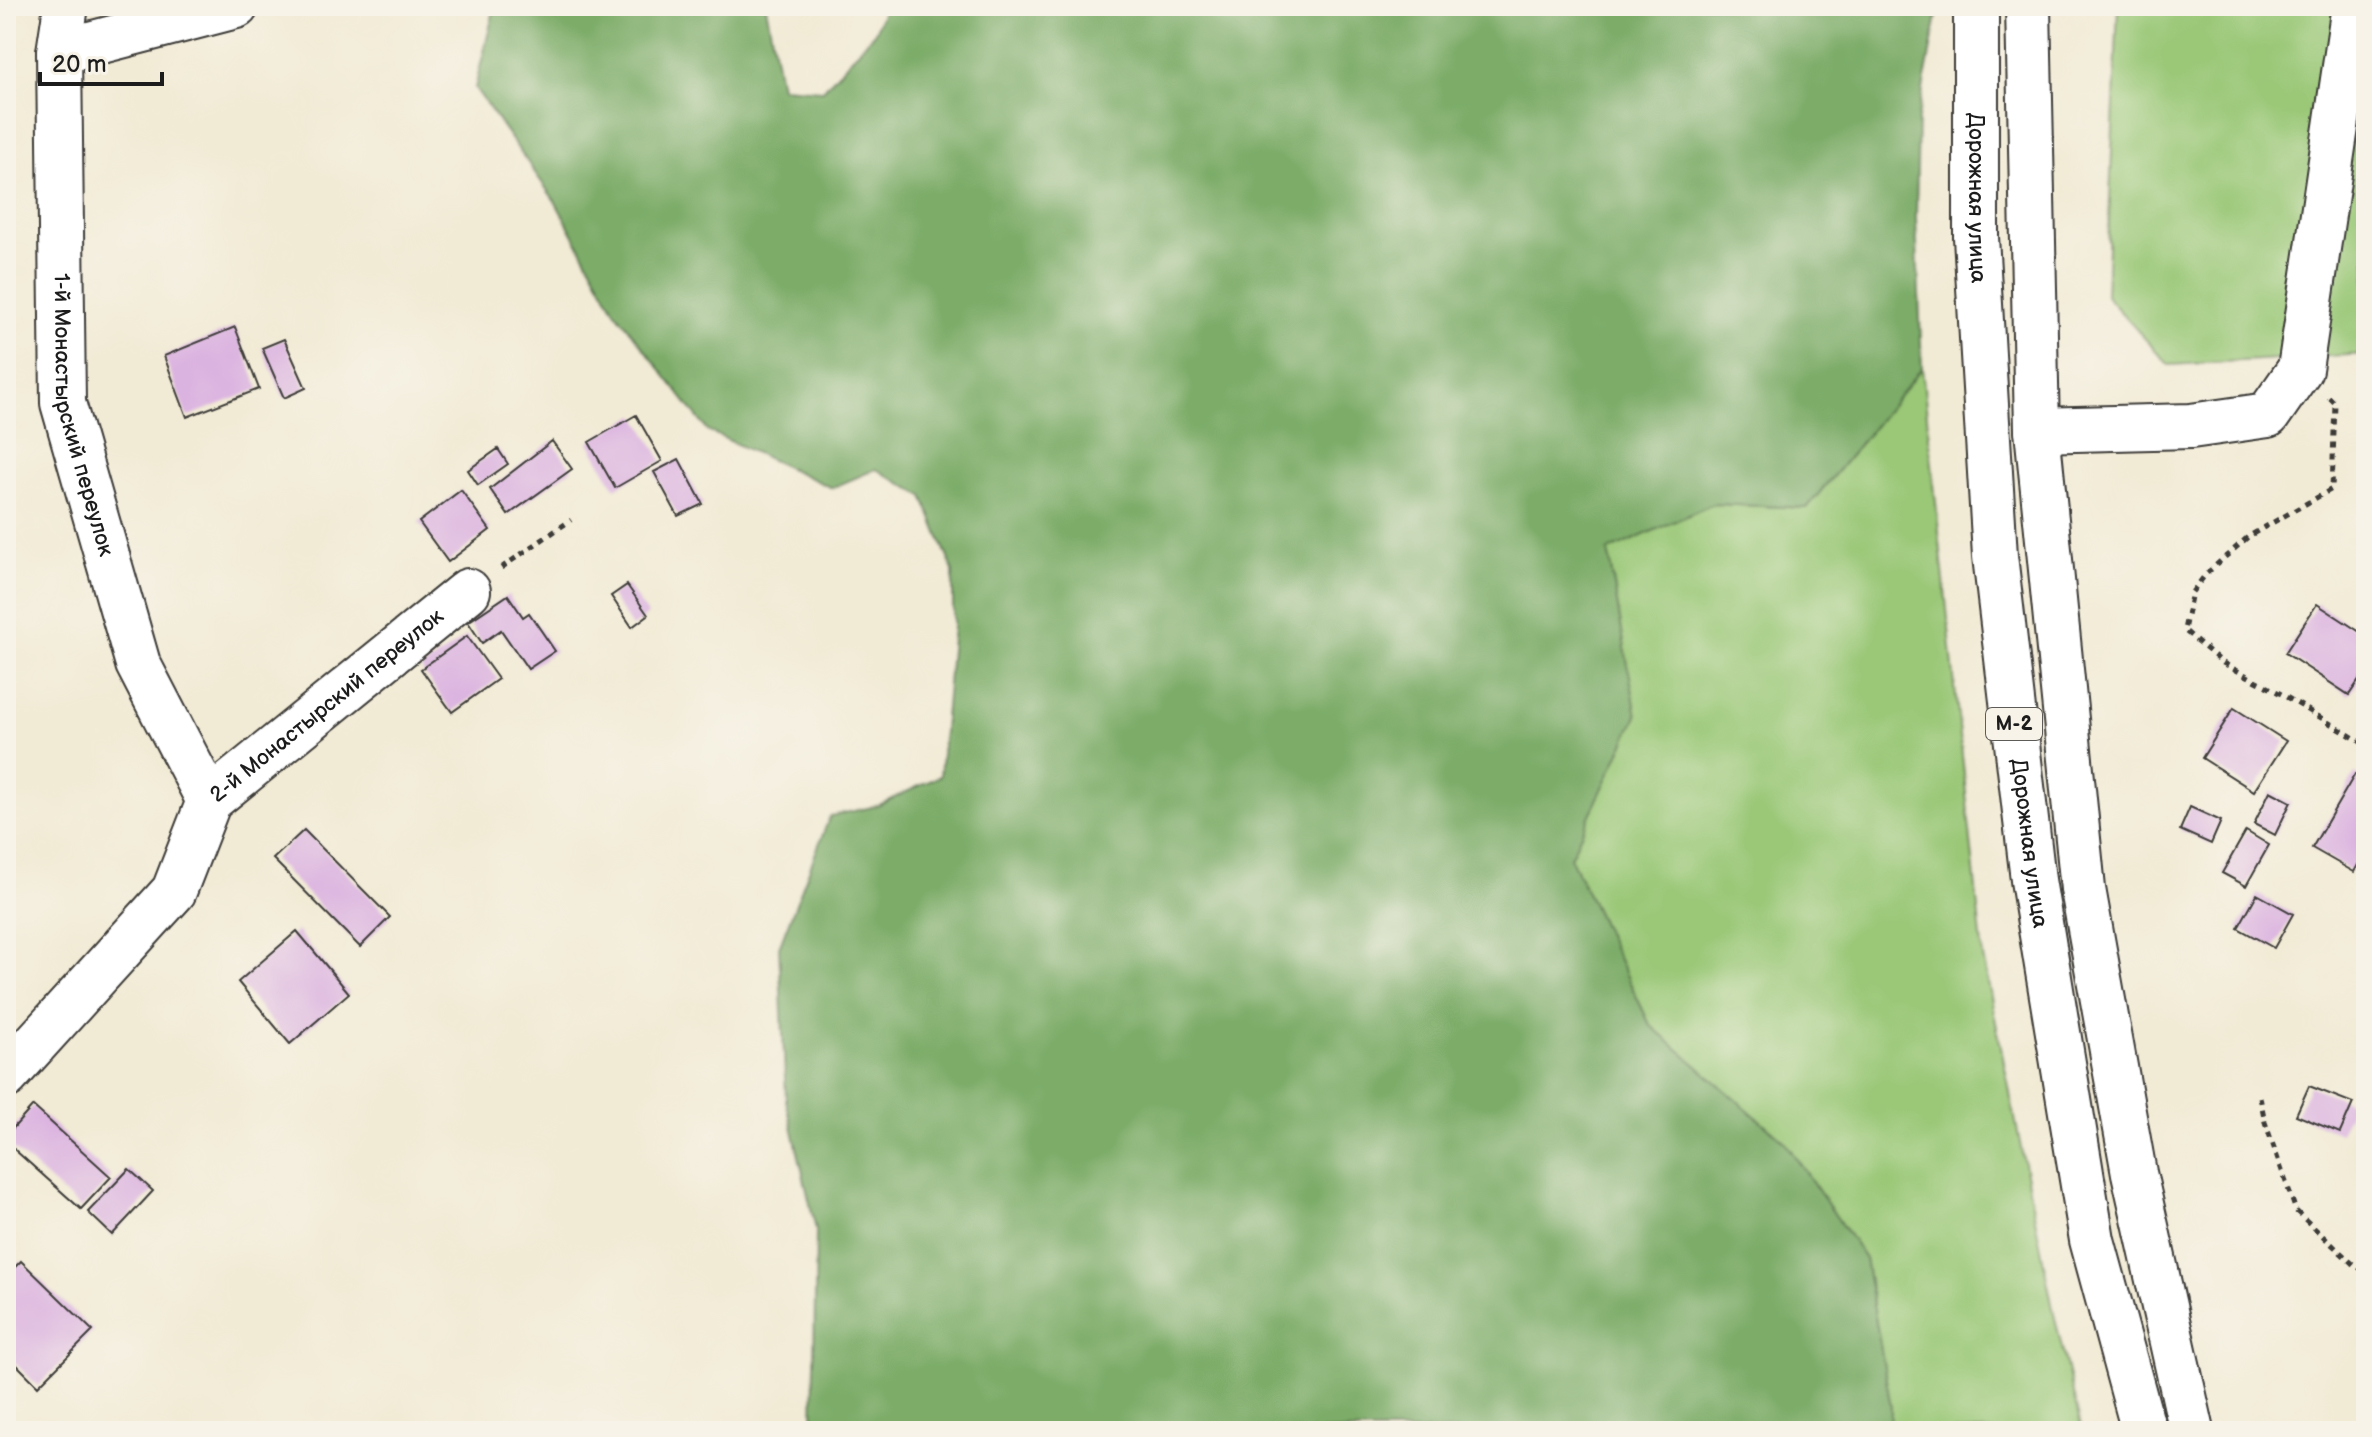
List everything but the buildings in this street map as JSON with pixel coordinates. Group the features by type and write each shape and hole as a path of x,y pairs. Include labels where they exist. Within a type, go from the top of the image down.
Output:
{"main road":[{"name":"1-й Монастырский переулок","path":"66,6 59,52 63,403 138,664 209,801"},
{"path":"59,52 236,6"},
{"name":"Дорожная улица","path":"1976,6 1976,237 1995,556 2033,880 2092,1240 2144,1431"},
{"name":"М-2","path":"2028,6 2037,430 2083,889 2134,1173 2192,1431"},
{"path":"2037,430 2191,426 2268,415 2300,369 2354,6"},
{"name":"2-й Монастырский переулок","path":"6,1076 174,891 209,801 468,591"}],"path":[{"path":"2300,369 2335,403 2332,489 2249,536 2206,574 2192,592 2184,630 2223,663 2366,745"},
{"path":"468,591 571,520"},
{"path":"2260,1097 2265,1122 2296,1211 2355,1266 2366,1271"}],"green space":[{"path":"495,6 766,6 781,87 823,90 875,32 885,6 1935,6 1937,16 1918,117 1916,218 1922,368 1807,508 1713,504 1608,551 1637,716 1570,857 1650,1025 1785,1142 1865,1259 1891,1408 1890,1431 813,1431 816,1230 786,1100 779,947 830,816 877,806 940,776 953,626 953,571 923,496 876,469 832,488 708,431 615,311 555,201 475,88"},
{"path":"2118,6 2366,6 2366,354 2169,365 2106,296"},
{"path":"1922,368 1983,957 2054,1314 2082,1431 1890,1431 1891,1408 1865,1259 1785,1142 1650,1025 1570,857 1636,716 1608,551 1713,504 1807,508"}]}
